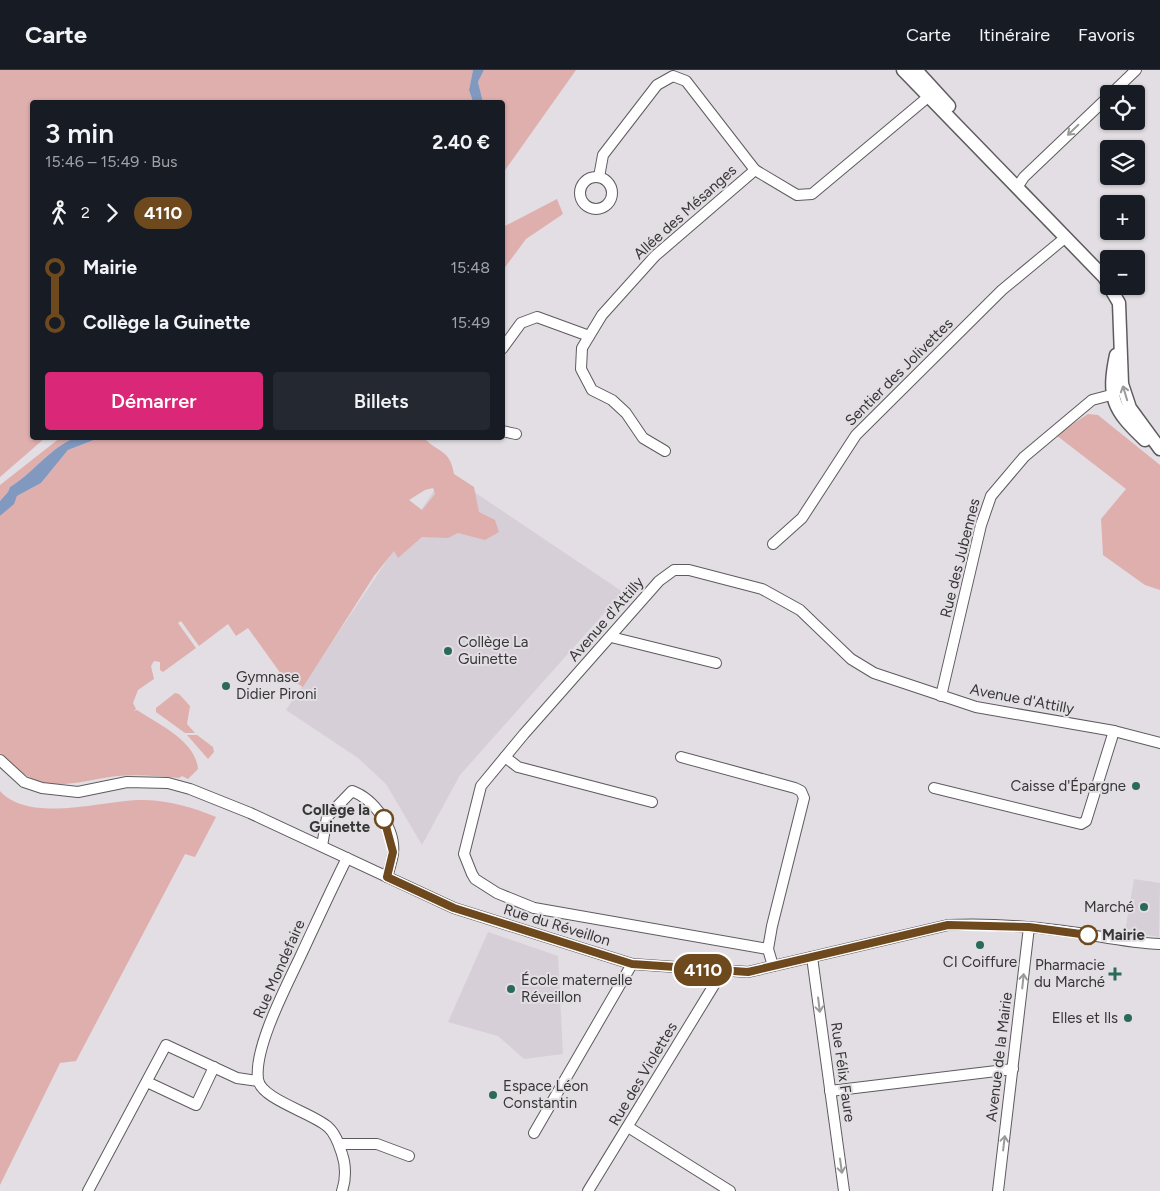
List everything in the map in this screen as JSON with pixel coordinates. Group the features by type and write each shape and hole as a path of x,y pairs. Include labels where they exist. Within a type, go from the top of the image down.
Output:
{"street":[{"path":"903,70 933,93"},
{"path":"916,70 933,93 1100,273"},
{"path":"1120,85 1136,70"},
{"path":"599,177 603,155 658,85 674,76 686,80 755,170"},
{"name":"Allée des Mésanges","path":"665,451 643,438 626,413 612,400 592,390 581,369 582,348 602,315 655,256 755,170 797,195 812,194 933,93"},
{"path":"1014,182 1024,177 1100,105"},
{"name":"Sentier des Jolivettes","path":"773,544 802,518 856,435 1002,290 1066,237"},
{"path":"1114,295 1119,303 1122,384 1130,408 1160,450"},
{"path":"505,345 521,323 537,317 590,336"},
{"path":"1121,330 1114,366 1112,395 1124,418 1133,429 1160,450"},
{"name":"Rue des Jubennes","path":"942,696 981,525 991,496 1024,457 1092,400 1112,395"},
{"path":"505,432 516,434"},
{"name":"Avenue d'Attilly","path":"768,949 534,908 514,902 475,879 464,854 481,786 505,756 659,581 674,570 689,570 762,590 778,597 800,610 851,659 874,673 976,707 1114,731 1160,743"},
{"path":"612,636 716,663"},
{"path":"934,788 1081,824 1086,820 1114,731"},
{"path":"505,756 518,767 652,802"},
{"path":"681,757 801,791 804,798 768,949 773,966"},
{"name":"Rue du Réveillon","path":"0,760 24,782 42,788 78,792 127,782 168,783 213,796 454,908 632,964 722,972 748,972 948,925 1029,927 1137,943 1160,944"},
{"path":"322,846 327,817 352,791 361,794 384,819 389,830 393,852 387,877"},
{"name":"Rue Mondefaire","path":"258,1080 259,1062 272,1016 347,858"},
{"name":"Avenue de la Mairie","path":"998,1191 1029,927"},
{"name":"Rue du Réveillon","path":"1137,943 1160,951"},
{"name":"Rue Félix Faure","path":"812,957 844,1191"},
{"path":"534,1133 632,964"},
{"name":"Rue des Violettes","path":"588,1191 722,972"},
{"path":"88,1191 166,1045 237,1078 258,1080 267,1094 298,1108 328,1127 339,1144 344,1160 345,1184 342,1191"},
{"path":"147,1082 196,1105 214,1067"},
{"path":"830,1091 1013,1069"},
{"path":"628,1127 730,1191"},
{"path":"339,1144 377,1144 409,1156"}],"shaded area":[{"path":"0,70 473,70 469,90 472,100 30,100 30,440 43,440 0,477"},
{"path":"484,70 576,70 505,170 505,100 482,100 478,82"},
{"path":"557,199 563,214 526,239 505,267 505,226"},
{"path":"1088,414 1098,415 1160,465 1160,590 1145,585 1103,555 1101,519 1126,489 1056,435"},
{"path":"57,440 70,440 57,448 10,487 0,501 0,485"},
{"path":"94,440 426,440 443,452 450,460 454,474 474,487 479,512 495,520 499,532 485,540 458,533 448,538 422,537 398,558 394,551 374,576 303,687 281,674 248,628 236,636 228,624 199,646 181,621 178,623 196,648 163,672 160,670 160,662 154,661 151,666 154,679 138,690 133,703 136,709 134,711 137,710 175,734 191,750 196,759 198,769 188,779 182,776 179,778 133,775 55,784 28,777 0,753 0,516 13,504 17,496 41,483 68,450","holes":["433,488 435,494 422,510 409,500 425,490"]},
{"name":"Collège La Guinette","path":"446,473 623,592 460,775 422,845 386,784 358,758 286,710"},
{"path":"175,693 179,694 190,706 187,724 195,733 185,733 156,712 156,708"},
{"path":"187,735 197,735 213,747 214,752 208,759"},
{"path":"0,791 13,801 30,807 49,809 69,808 145,800 181,805 216,817 195,857 185,854 76,1061 60,1063 0,1185"},
{"name":"Marché","path":"1134,879 1160,883 1159,937 1125,931"},
{"name":"École maternelle Réveillon","path":"488,932 558,956 563,1054 524,1059 498,1036 448,1022"}],"water":[{"path":"473,70 484,70 478,82 482,100 472,100 469,90"},
{"path":"70,440 94,440 68,450 41,483 17,496 14,504 0,516 0,501 10,487"}],"bus line":[{"name":"4110","path":"384,819 389,830 393,852 387,877 454,908 556,942 632,964 722,972 748,972 948,925 1029,927 1088,935"}],"place":[{"name":"Collège La Guinette","path":"448,651"},
{"name":"Gymnase Didier Pironi","path":"226,686"},
{"name":"Caisse d'Épargne","path":"1136,786"},
{"name":"Collège la Guinette","path":"384,819"},
{"name":"Marché","path":"1144,907"},
{"name":"Mairie","path":"1088,935"},
{"name":"CI Coiffure","path":"980,945"},
{"name":"Pharmacie du Marché","path":"1115,974"},
{"name":"École maternelle Réveillon","path":"511,989"},
{"name":"Elles et Ils","path":"1128,1018"},
{"name":"Espace Léon Constantin","path":"493,1095"}]}
